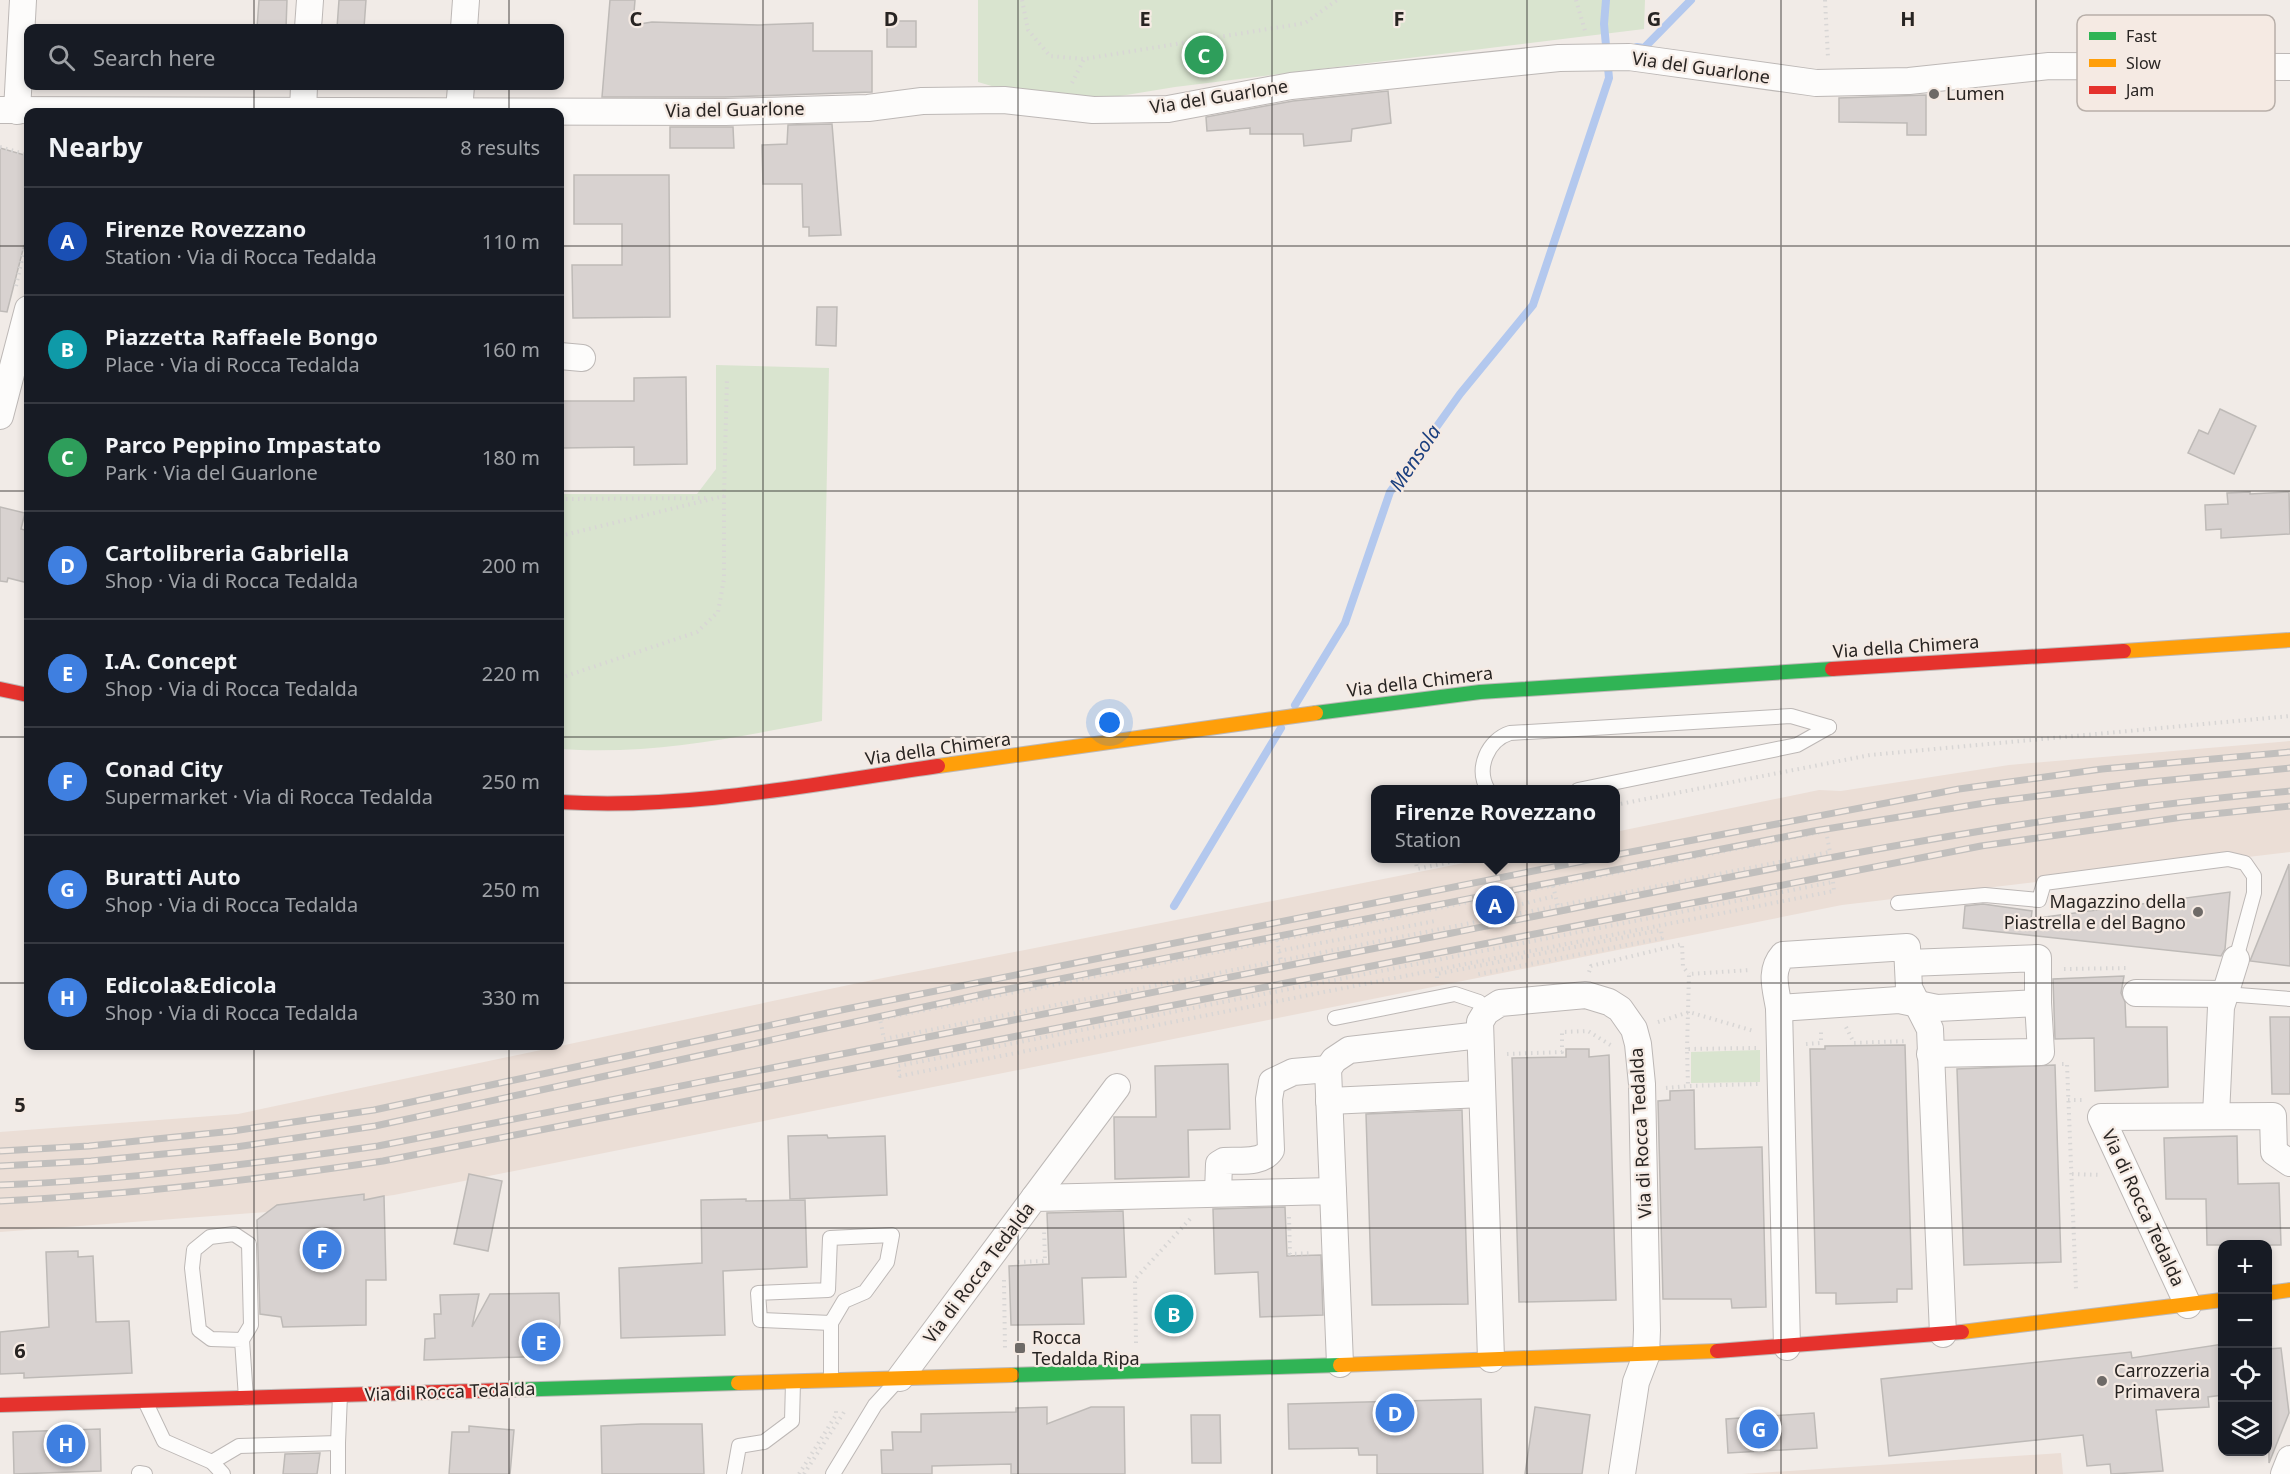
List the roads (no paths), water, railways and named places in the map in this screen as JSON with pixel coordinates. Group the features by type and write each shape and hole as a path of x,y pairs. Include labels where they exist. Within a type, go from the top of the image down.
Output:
{"street":[{"path":"9,111 23,0"},
{"path":"308,24 310,0"},
{"path":"464,24 466,0"},
{"name":"Via del Guarlone","path":"564,111 725,112 868,108 922,101 1004,100 1093,110 1168,109 1291,86 1559,58 1629,57 1717,71 1830,83 1909,81 2049,66 2077,66"},
{"name":"Via del Guarlone","path":"2275,67 2290,67"},
{"path":"303,108 304,90"},
{"path":"459,108 461,90"},
{"name":"Via del Guarlone","path":"9,111 24,111"},
{"path":"0,416 20,373 24,341"},
{"name":"Via della Chimera","path":"564,802 609,805 686,800 1480,692 2290,640"},
{"path":"0,689 24,694"},
{"path":"1787,1347 1779,1008 1774,968 1783,955 1906,947 1909,988 1930,1029 1923,1047 1942,1334"},
{"path":"1908,963 2038,958 2041,1052 1923,1047"},
{"path":"2216,1116 2221,1007 2236,959"},
{"path":"2136,993 2225,994"},
{"name":"Via di Rocca Tedalda","path":"1328,1069 1334,1060 1349,1050 1483,1023 1500,1003 1580,996 1609,1002 1620,1009 1634,1029 1642,1084 1646,1356"},
{"path":"1779,1008 1899,1000 1937,1008 2038,1004"},
{"path":"1483,1023 1482,1094 1491,1359"},
{"path":"1218,1193 1219,1164 1224,1161 1260,1159 1267,1157 1271,1150 1269,1099 1272,1082 1293,1072 1328,1069 1340,1364"},
{"path":"1039,1209 1117,1087"},
{"path":"1329,1101 1482,1094"},
{"name":"Via di Rocca Tedalda","path":"2187,1305 2101,1117 2273,1116 2274,1152 2290,1163"},
{"name":"Via di Rocca Tedalda","path":"900,1378 1039,1209 1218,1193 1332,1191"},
{"path":"2272,1292 2290,1290"},
{"name":"Via di Rocca Tedalda","path":"0,1405 1646,1356 1942,1334 2218,1300"},
{"path":"1622,1474 1636,1382 1646,1356"},
{"path":"2284,1474 2290,1460"}],"lane":[{"path":"1487,785 1484,774 1489,747 1499,737 1510,732 1791,716 1829,727 1797,745 1598,785"},
{"path":"1898,903 1985,895 2040,900 2044,883 2228,859 2245,863 2254,876 2254,894 2236,959"},
{"path":"1335,1018 1455,994 1479,1002 1483,1023"},
{"path":"2225,994 2290,999"},
{"path":"242,1340 211,1339 199,1330 192,1268 194,1250 210,1237 234,1234 249,1244 251,1324 242,1340 246,1398"},
{"path":"828,1290 830,1238 892,1235 888,1262 865,1292 844,1301 831,1323 831,1380"},
{"path":"831,1323 760,1320 758,1293 828,1290 844,1301"},
{"path":"833,1474 875,1405 900,1378"},
{"path":"734,1474 739,1446 764,1442 792,1421 793,1382"},
{"path":"338,1474 340,1395"},
{"path":"145,1401 164,1441 212,1462 223,1474"},
{"path":"212,1462 239,1446 338,1443"}],"waterway":[{"name":"Mensola","path":"1295,705 1345,623 1390,492 1460,394 1533,305 1609,78 1604,24 1606,0"},
{"path":"1637,47 1644,48 1691,0"},
{"name":"Mensola","path":"1174,906 1281,728"}],"railway":[{"path":"1620,854 1959,789 2102,769 2290,752"},
{"path":"0,1166 91,1161 236,1147 375,1126 988,993 1814,831 1991,802 2140,783 2290,768"},
{"path":"0,1185 48,1183 189,1170 378,1146 1870,850 2079,816 2290,791"},
{"path":"0,1201 192,1186 383,1161 1981,846 2183,817 2290,806"},
{"path":"0,1151 89,1146 233,1131 374,1110 846,1009 1573,863"}],"place":[{"name":"Parco Peppino Impastato","path":"1204,55"},
{"name":"Lumen","path":"1934,94"},
{"name":"Firenze Rovezzano","path":"1495,905"},
{"name":"Magazzino della Piastrella e del Bagno","path":"2198,912"},
{"name":"Conad City","path":"322,1250"},
{"name":"Piazzetta Raffaele Bongo","path":"1174,1314"},
{"name":"I.A. Concept","path":"541,1342"},
{"name":"Rocca Tedalda Ripa","path":"1020,1348"},
{"name":"Carrozzeria Primavera","path":"2102,1381"},
{"name":"Cartolibreria Gabriella","path":"1395,1413"},
{"name":"Buratti Auto","path":"1759,1429"},
{"name":"Edicola&Edicola","path":"66,1444"}]}
